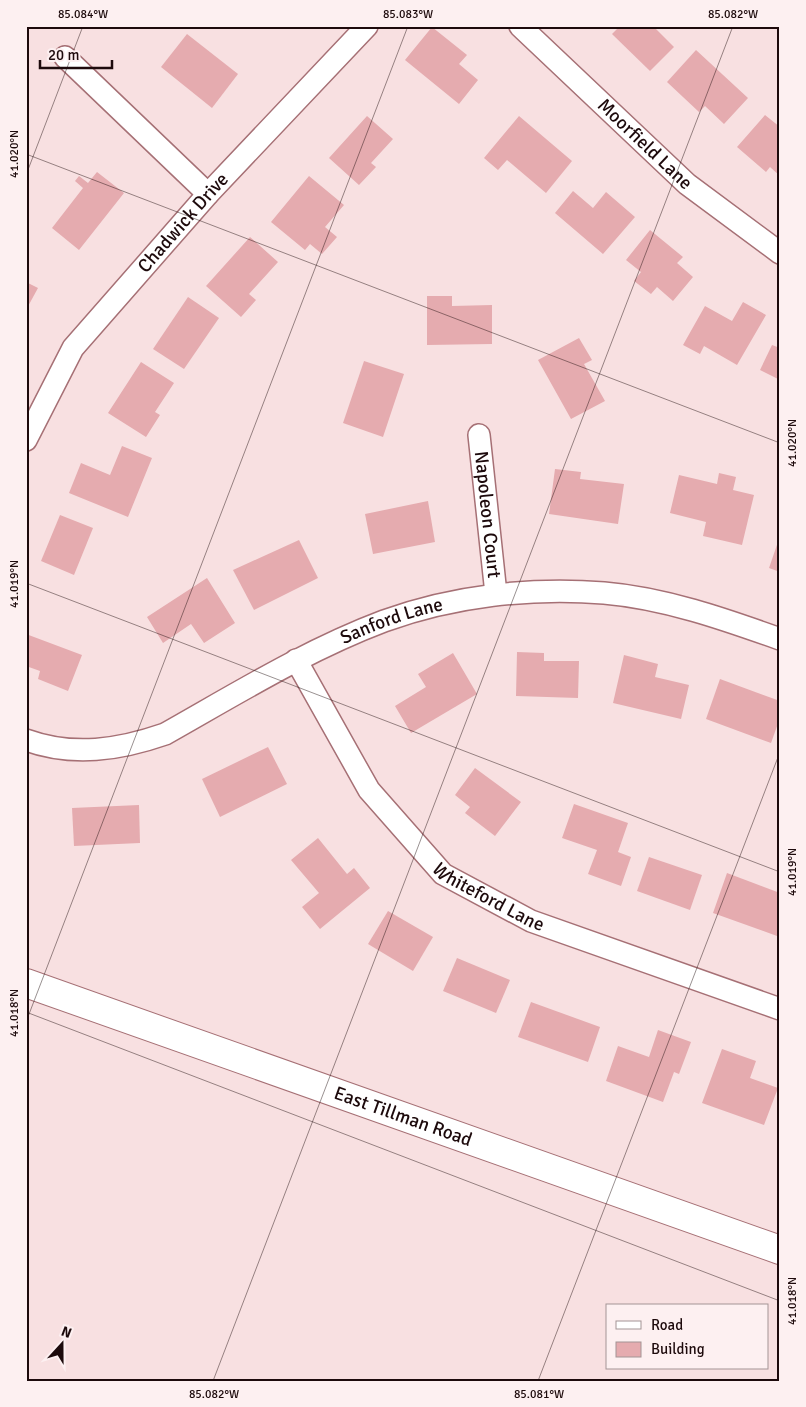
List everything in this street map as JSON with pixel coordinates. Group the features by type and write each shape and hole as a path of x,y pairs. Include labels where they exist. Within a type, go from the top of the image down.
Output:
{"main road":[{"name":"East Tillman Road","path":"26,983 780,1250"}],"street":[{"name":"Chadwick Drive","path":"26,440 73,348 208,194 367,26"},
{"name":"Moorfield Lane","path":"520,26 687,184 780,253"},
{"path":"65,56 208,194"},
{"name":"Napoleon Court","path":"479,434 496,594"},
{"name":"Sanford Lane","path":"26,740 61,749 93,750 120,748 144,741 165,734 296,660 385,621 438,605 496,594 605,593 682,609 780,639"},
{"name":"Whiteford Lane","path":"296,660 369,790 443,874 532,921 780,1009"}],"building":[{"path":"620,26 653,26 674,47 650,71 612,34"},
{"path":"432,27 467,55 459,64 478,80 459,104 405,60"},
{"path":"187,34 238,74 212,108 161,67"},
{"path":"696,50 748,98 724,124 705,106 699,112 667,82"},
{"path":"765,115 780,127 780,176 770,167 766,172 737,147"},
{"path":"367,116 393,139 371,163 376,167 359,185 329,158"},
{"path":"519,116 572,161 546,193 507,160 498,170 484,158"},
{"path":"97,172 124,193 79,250 52,228 83,188 75,181 79,176 88,183"},
{"path":"309,176 344,205 325,227 337,237 322,254 310,244 305,250 271,222"},
{"path":"573,191 593,208 606,192 635,217 603,254 555,213"},
{"path":"650,230 683,257 677,263 693,277 673,301 657,287 651,294 634,281 641,272 626,260"},
{"path":"250,237 278,262 249,294 256,300 241,317 206,286"},
{"path":"26,282 38,288 26,310"},
{"path":"427,296 452,296 452,306 492,305 492,344 427,345"},
{"path":"188,297 219,318 184,369 153,349"},
{"path":"743,302 766,315 737,365 704,346 700,354 683,345 705,306 732,321"},
{"path":"579,338 592,360 584,364 605,401 571,419 538,360"},
{"path":"772,345 780,348 780,380 760,370"},
{"path":"364,361 404,374 383,437 343,423"},
{"path":"141,362 174,383 155,412 160,415 146,437 108,413"},
{"path":"122,446 152,458 128,517 69,493 81,463 110,475"},
{"path":"555,469 581,472 580,479 624,484 618,524 549,514"},
{"path":"719,473 736,477 733,490 754,495 742,545 703,536 706,522 670,513 679,475 717,484"},
{"path":"428,501 435,542 373,554 365,514"},
{"path":"60,515 93,528 74,575 41,561"},
{"path":"780,539 780,572 769,568"},
{"path":"299,540 318,578 254,610 233,570"},
{"path":"207,578 235,623 204,643 191,624 163,643 147,617"},
{"path":"26,634 82,655 68,691 38,679 40,671 26,666"},
{"path":"517,652 544,653 544,661 579,661 578,698 516,696"},
{"path":"453,653 477,694 411,733 395,706 426,687 418,674"},
{"path":"624,655 658,664 655,677 689,685 681,719 613,703"},
{"path":"720,679 780,701 780,718 771,743 706,719"},
{"path":"268,747 287,784 220,817 202,779"},
{"path":"475,768 521,802 495,836 465,813 470,807 455,795"},
{"path":"574,804 628,823 618,852 631,857 621,886 588,874 597,850 562,838"},
{"path":"139,805 140,843 74,846 72,808"},
{"path":"318,838 347,874 354,868 370,888 320,929 302,907 319,893 291,860"},
{"path":"649,857 702,875 690,910 637,891"},
{"path":"727,873 780,893 780,927 777,936 713,913"},
{"path":"388,911 433,937 413,971 368,944"},
{"path":"457,958 510,980 496,1013 443,991"},
{"path":"531,1002 600,1027 588,1062 518,1037"},
{"path":"658,1030 691,1042 679,1074 674,1072 663,1102 606,1081 618,1046 649,1057"},
{"path":"722,1049 756,1061 750,1078 778,1088 764,1125 702,1103"}]}
